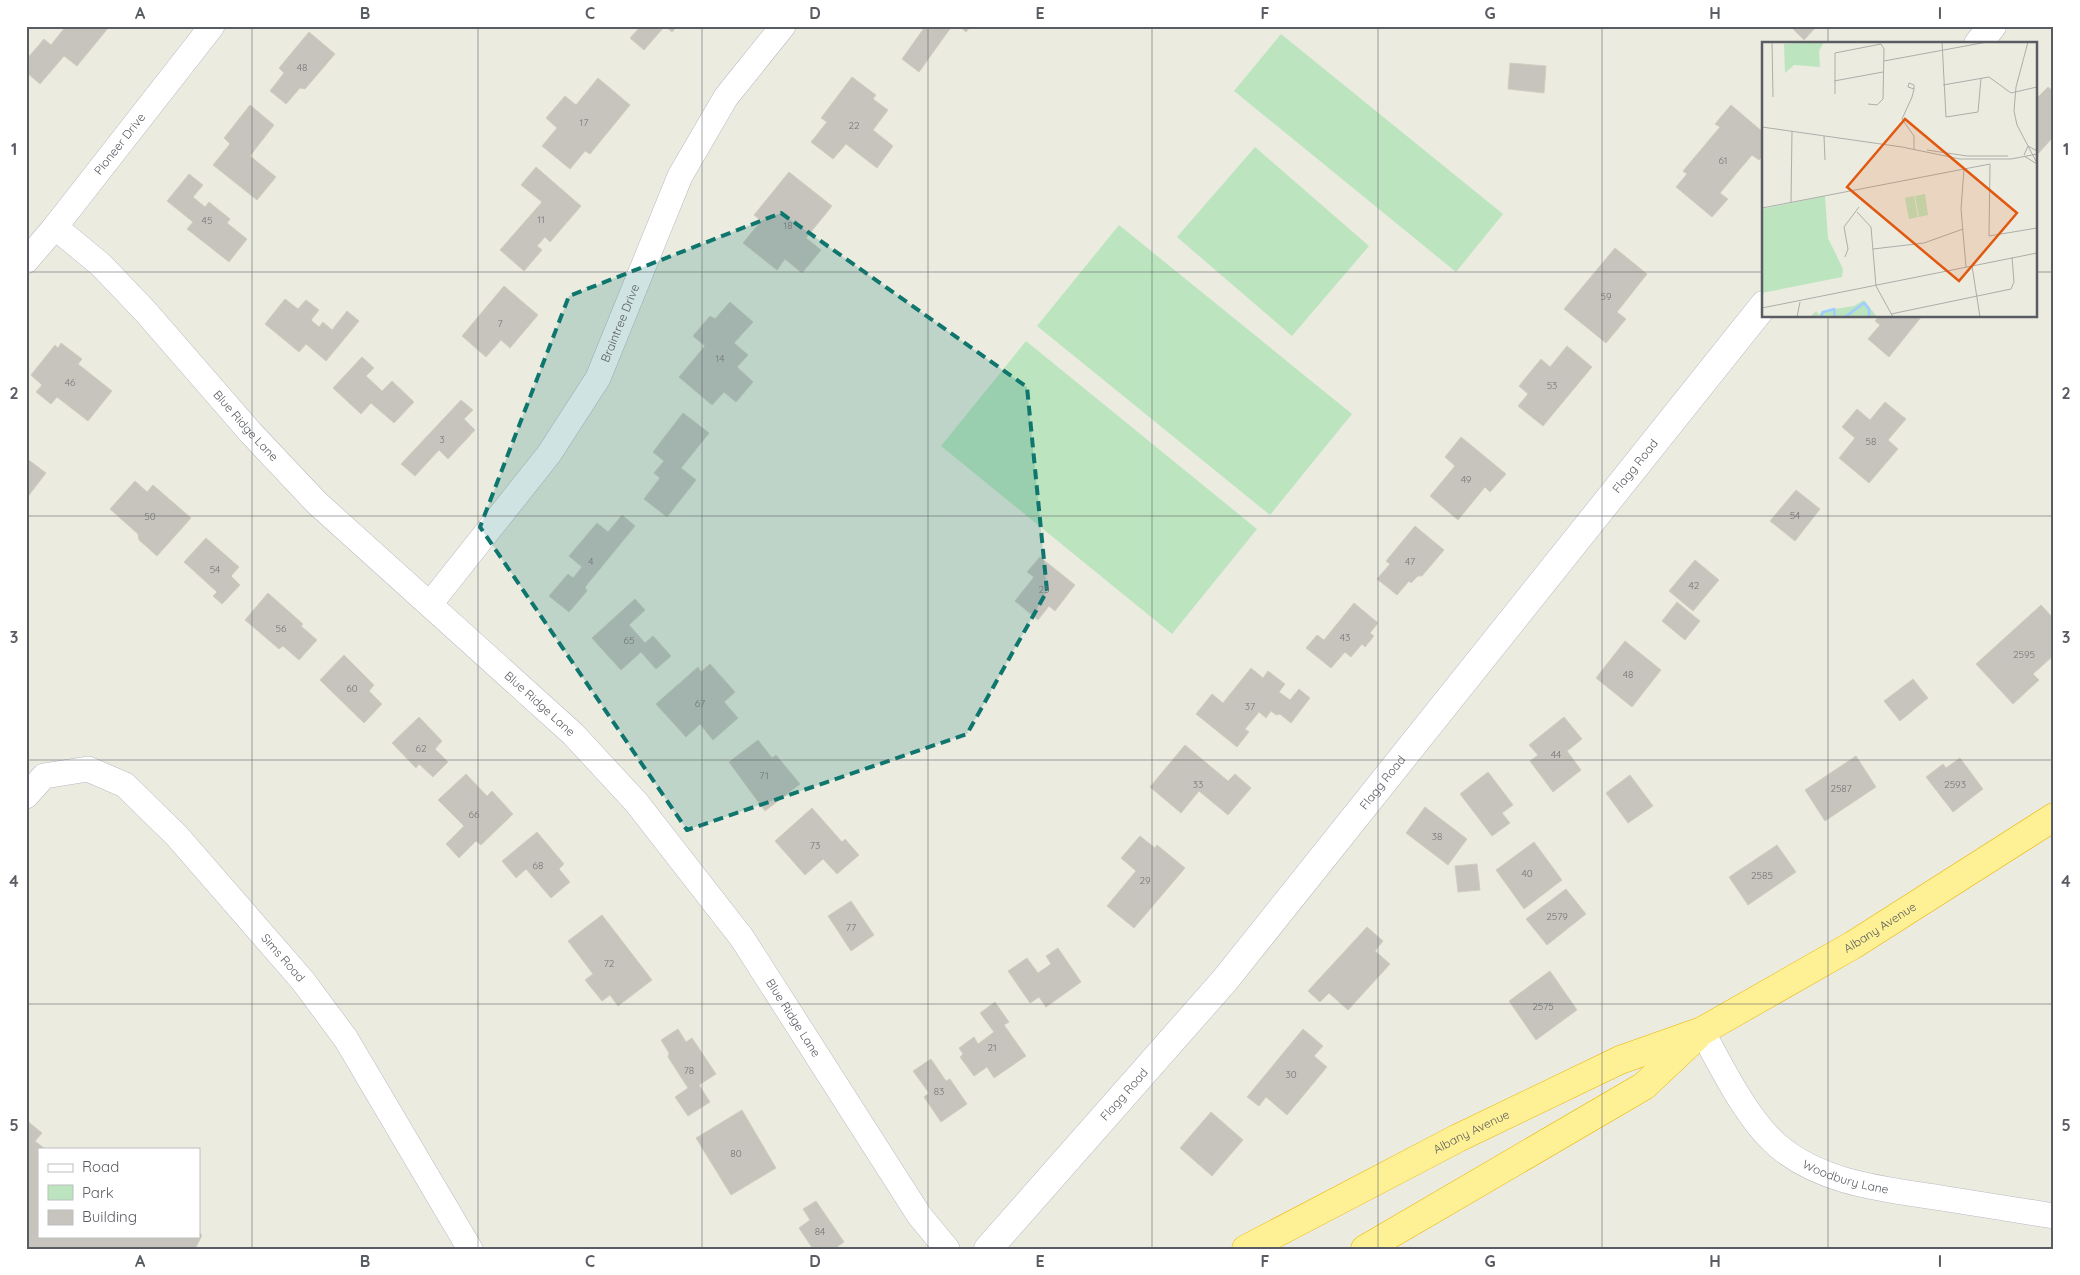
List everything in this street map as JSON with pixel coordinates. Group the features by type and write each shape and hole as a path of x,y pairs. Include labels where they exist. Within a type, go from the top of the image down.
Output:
{"highway":[{"name":"Albany Avenue","path":"1246,1249 1458,1138 1620,1060 1702,1031 1853,945 2054,817"},
{"name":"Albany Avenue","path":"1366,1249 1644,1086 1702,1031"}],"street":[{"name":"Pioneer Drive","path":"26,261 55,227 212,26"},
{"name":"Braintree Drive","path":"430,604 549,454 598,378 680,176 726,97 783,26"},
{"path":"1980,42 1992,26"},
{"name":"Blue Ridge Lane","path":"55,227 101,265 251,433 317,502 573,734 636,802 742,938 919,1215 947,1249"},
{"name":"Flagg Road","path":"988,1249 1225,980 1762,308"},
{"name":"Sims Road","path":"26,796 44,776 88,769 125,785 177,836 303,981 346,1039 470,1249"},
{"name":"Woodbury Lane","path":"1702,1031 1726,1076 1764,1131 1777,1145 1815,1170 1868,1187 2054,1216"}],"highlighted area":[{"path":"781,213 1027,387 1047,591 967,734 687,830 480,527 569,296"}],"green space":[{"path":"1281,34 1503,214 1456,272 1234,91"},
{"path":"1255,147 1369,246 1292,336 1177,237"},
{"path":"1119,225 1352,414 1270,515 1037,326"},
{"path":"1026,341 1257,529 1172,634 941,446"}],"building":[{"path":"66,26 109,27 77,66 64,56 40,84 26,72 26,60 44,39 51,45"},
{"path":"641,26 665,26 644,50 630,38"},
{"path":"665,26 678,26 672,32"},
{"path":"922,26 952,26 919,72 902,59 924,28"},
{"path":"959,26 971,26 966,32"},
{"path":"1790,26 1817,26 1804,40"},
{"path":"309,32 335,54 305,89 300,88 286,104 270,91 284,73 279,68"},
{"path":"1510,63 1546,66 1544,93 1508,89"},
{"path":"852,77 876,95 873,99 888,110 873,130 893,146 877,168 846,144 833,159 811,142 827,122 821,118"},
{"path":"598,78 630,105 590,154 585,151 570,169 542,146 557,128 546,118 565,96 576,105"},
{"path":"2048,87 2054,92 2054,136 2038,154 2038,97"},
{"path":"250,105 274,125 250,156 276,177 257,200 213,165 230,144 224,138"},
{"path":"1731,105 1762,131 1762,157 1759,160 1752,155 1720,193 1728,199 1712,217 1676,187 1687,174 1683,171 1720,127 1715,124"},
{"path":"536,167 581,206 550,242 545,237 537,246 542,250 524,271 500,250 542,202 521,185"},
{"path":"789,172 832,206 806,238 821,250 802,273 785,259 777,270 743,243 761,221 754,215"},
{"path":"189,174 203,185 193,197 205,207 209,202 230,219 227,223 247,239 229,262 187,229 193,222 167,201"},
{"path":"1615,248 1647,274 1617,312 1626,319 1606,343 1564,309"},
{"path":"504,286 538,315 510,348 501,340 486,357 462,336"},
{"path":"285,299 298,309 306,300 319,310 311,320 319,327 323,322 332,330 347,311 359,321 326,361 306,344 299,352 265,324"},
{"path":"730,302 753,322 734,343 748,355 737,367 753,382 736,402 724,392 712,405 679,377 705,346 693,336 710,316 715,319"},
{"path":"1877,318 1920,318 1889,357 1868,339 1880,325 1875,321"},
{"path":"61,343 82,359 78,364 112,391 88,421 57,397 51,404 36,392 42,385 31,375 55,345 58,348"},
{"path":"1567,346 1592,367 1543,426 1518,406 1528,394 1519,386 1541,359 1550,367"},
{"path":"362,357 374,368 366,376 382,391 392,381 414,402 394,423 371,403 361,414 333,388"},
{"path":"461,400 473,410 464,419 475,430 448,459 439,450 415,476 401,464"},
{"path":"1885,402 1906,419 1888,440 1898,449 1869,483 1839,458 1855,438 1842,427 1857,409 1870,420"},
{"path":"683,413 709,433 681,468 696,480 667,517 644,499 660,478 654,473 664,461 653,452"},
{"path":"1461,437 1506,474 1490,492 1485,487 1458,520 1430,496 1455,466 1445,457"},
{"path":"26,458 46,473 26,499"},
{"path":"135,481 147,492 153,485 191,518 157,556 139,540 138,534 110,509"},
{"path":"1796,490 1820,509 1795,541 1770,521"},
{"path":"622,515 635,526 585,587 587,591 569,612 549,596 568,574 573,578 582,567 569,556 597,523 608,532"},
{"path":"1415,526 1444,550 1422,576 1418,576 1411,583 1409,581 1397,595 1377,579 1390,564 1386,561"},
{"path":"206,538 239,567 231,576 240,585 222,604 213,596 217,592 184,562"},
{"path":"1040,557 1075,585 1055,611 1049,606 1038,620 1015,601 1034,577 1027,572"},
{"path":"1695,560 1719,580 1693,611 1669,591"},
{"path":"268,593 303,624 301,626 317,640 299,660 283,646 279,649 245,620"},
{"path":"635,599 645,610 629,625 645,643 653,636 671,656 656,669 641,652 621,670 592,638"},
{"path":"1677,602 1700,621 1685,640 1662,621"},
{"path":"1354,603 1378,623 1370,633 1374,636 1365,647 1362,644 1351,657 1345,652 1331,668 1306,648 1317,635 1324,640"},
{"path":"2041,605 2054,619 2054,655 2033,674 2039,680 2013,704 1976,664"},
{"path":"1625,641 1661,670 1632,707 1596,678"},
{"path":"344,655 374,685 369,691 382,704 364,723 320,680"},
{"path":"710,664 735,692 724,702 738,718 713,740 700,724 686,737 656,704 698,667 701,672"},
{"path":"1251,668 1263,678 1268,671 1285,684 1279,692 1290,700 1299,689 1310,698 1291,723 1280,714 1276,715 1271,711 1266,718 1259,712 1245,729 1249,732 1237,747 1196,714 1212,694 1223,703"},
{"path":"1913,679 1928,698 1900,721 1884,701"},
{"path":"419,717 442,741 435,749 448,762 433,777 419,764 416,768 392,743"},
{"path":"1564,717 1582,739 1567,751 1581,770 1553,792 1530,761 1538,755 1529,745"},
{"path":"758,740 772,758 776,755 800,784 765,811 729,762"},
{"path":"1185,745 1228,781 1235,774 1251,788 1228,815 1199,791 1181,813 1150,787"},
{"path":"1856,756 1876,787 1825,821 1805,790"},
{"path":"1960,758 1983,789 1953,812 1926,777 1943,764 1946,768"},
{"path":"1488,772 1513,805 1502,813 1510,823 1492,836 1460,794"},
{"path":"466,774 487,796 492,791 513,814 481,845 476,841 459,858 446,844 464,826 438,800"},
{"path":"1630,775 1653,806 1628,823 1606,793"},
{"path":"1425,807 1467,839 1448,865 1406,833"},
{"path":"812,808 842,842 845,839 859,855 837,874 823,859 805,875 775,841"},
{"path":"537,832 564,864 559,869 570,882 551,898 526,869 516,878 502,861"},
{"path":"1140,836 1155,848 1157,845 1185,868 1134,928 1107,906 1136,871 1121,858"},
{"path":"1534,842 1562,880 1524,909 1496,870"},
{"path":"1777,845 1796,872 1748,905 1729,877"},
{"path":"1477,864 1480,890 1458,892 1455,866"},
{"path":"1566,889 1586,914 1547,945 1526,919"},
{"path":"851,901 874,935 851,951 828,916"},
{"path":"602,915 652,980 618,1006 610,995 602,1001 585,980 593,974 568,941"},
{"path":"1367,927 1383,941 1375,951 1390,964 1348,1010 1329,993 1320,1002 1308,991"},
{"path":"1058,948 1081,982 1046,1007 1039,997 1030,1003 1008,971 1027,958 1038,973 1051,964 1046,956"},
{"path":"1550,971 1577,1010 1536,1040 1509,1001"},
{"path":"995,1002 1009,1022 1004,1025 1026,1056 994,1078 987,1067 974,1076 960,1057 963,1054 959,1048 974,1037 978,1044 994,1032 980,1013"},
{"path":"678,1029 686,1042 692,1038 716,1074 699,1085 710,1102 688,1116 675,1097 688,1088 668,1057 669,1053 661,1040"},
{"path":"1303,1029 1323,1046 1314,1056 1327,1067 1287,1115 1266,1097 1259,1106 1247,1097"},
{"path":"931,1059 946,1081 950,1079 967,1104 941,1122 924,1097 929,1093 913,1071"},
{"path":"742,1110 776,1168 731,1195 696,1138"},
{"path":"1211,1112 1243,1140 1212,1176 1180,1148"},
{"path":"26,1120 42,1133 35,1141 44,1148 38,1148 38,1238 200,1238 200,1234 202,1235 195,1249 26,1249"},
{"path":"816,1201 844,1242 834,1249 813,1249 799,1228 810,1220 803,1209"}]}
